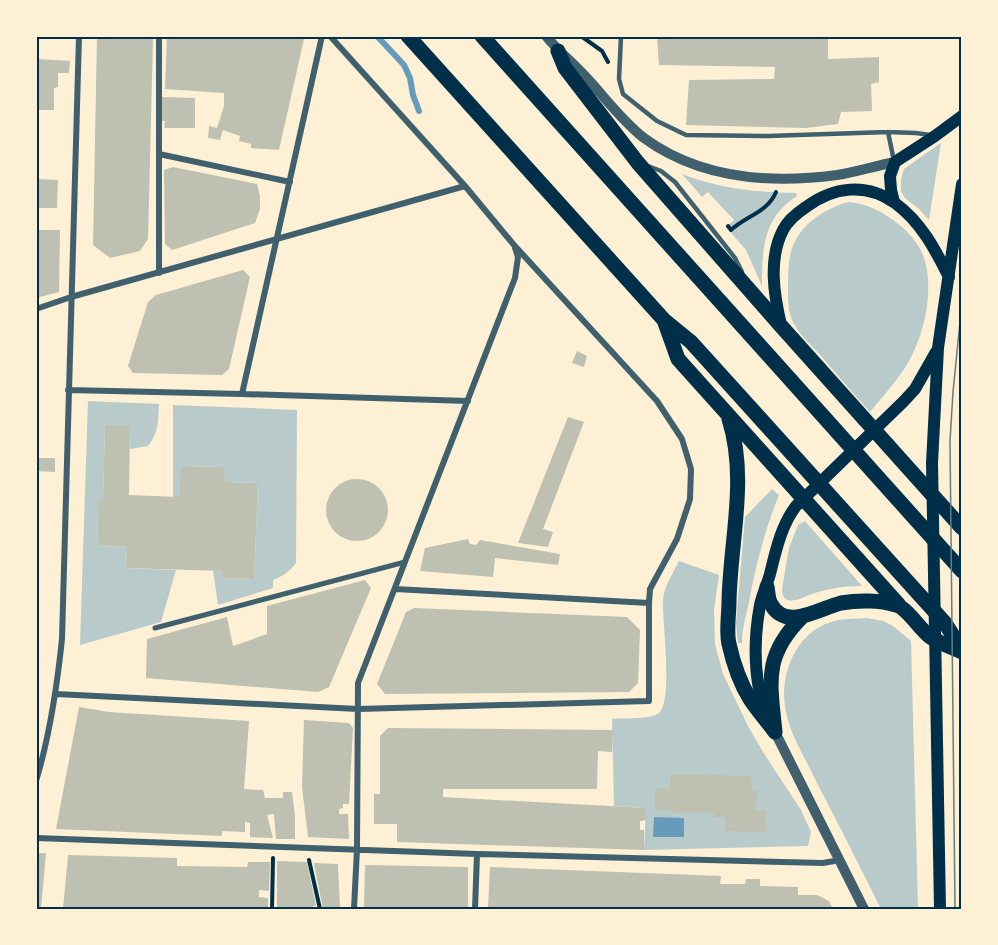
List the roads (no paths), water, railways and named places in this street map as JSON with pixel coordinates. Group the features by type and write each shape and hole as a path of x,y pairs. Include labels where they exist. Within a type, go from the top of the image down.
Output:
{"highway":[{"path":"408,36 664,320 691,342 945,623 962,651"},
{"path":"482,36 962,571"},
{"path":"558,51 565,68 638,163 962,528"},
{"path":"664,320 678,359 727,416 929,636 962,651"},
{"path":"727,416 732,428 738,466 737,513 729,583 728,641 737,671 749,698 775,732"},
{"path":"767,587 770,603 777,612 788,618 802,617 843,603 869,601 899,605"},
{"path":"775,732 771,671 777,649 790,629 802,617"}],"main road":[{"path":"894,202 890,176 895,162 962,116"},
{"path":"940,909 932,463 938,348 962,184"},
{"path":"781,326 776,305 774,266 783,230 795,215 815,200 834,192 855,189 874,193 894,202 914,219 929,239 950,277"},
{"path":"775,732 759,691 756,635 760,603 767,587 778,540 787,518 796,506 915,389 938,348"}],"street":[{"path":"36,781 56,694 62,639 79,36"},
{"path":"159,36 159,273"},
{"path":"242,394 322,36"},
{"path":"56,694 358,709 649,701 648,603 650,589 678,539 690,500 691,469 682,439 657,401 514,245 465,186 330,36"},
{"path":"546,36 558,51 584,74 620,116 644,137 700,167 735,176 778,180 838,175 895,162"},
{"path":"159,154 290,182"},
{"path":"36,309 71,297 465,186"},
{"path":"354,909 357,849 358,683 515,278 518,256 514,245"},
{"path":"68,390 468,401"},
{"path":"155,628 405,562"},
{"path":"395,589 648,603"},
{"path":"775,732 864,909"},
{"path":"36,838 477,854 824,863 840,860"},
{"path":"475,909 477,854"}],"lane":[{"path":"621,36 619,79 623,94 657,121 686,135 768,136 888,132 935,136"},
{"path":"888,132 895,162"}],"water":[{"path":"654,817 684,818 684,837 653,837"}],"waterway":[{"path":"377,36 404,65 419,111"}],"tram line":[{"path":"955,909 950,441 962,302"}]}
